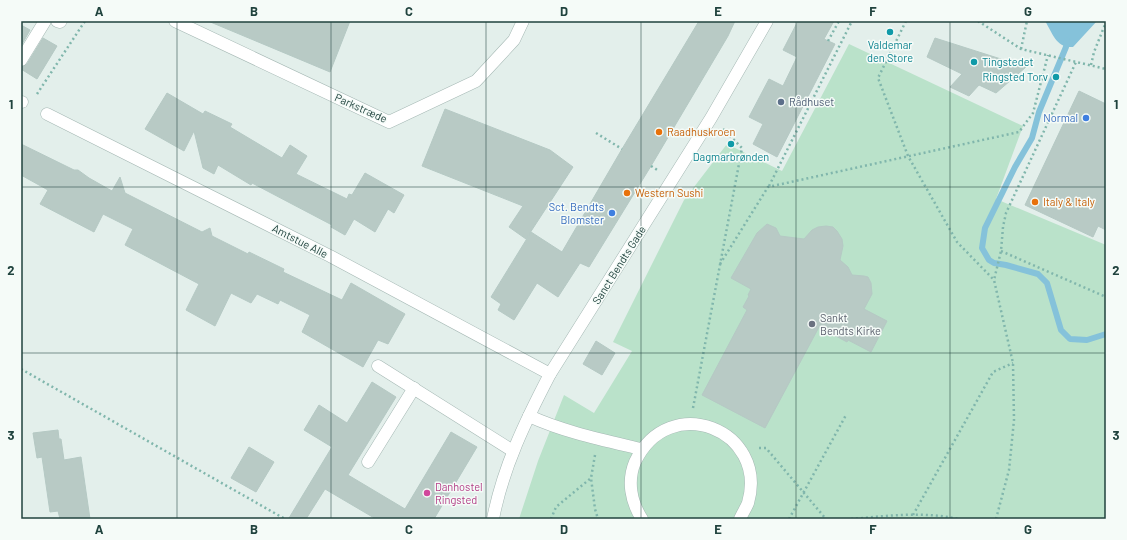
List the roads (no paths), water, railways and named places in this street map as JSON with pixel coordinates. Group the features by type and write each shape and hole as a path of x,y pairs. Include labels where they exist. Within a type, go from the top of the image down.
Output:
{"street":[{"path":"21,60 44,21"},
{"name":"Parkstræde","path":"175,21 389,122 476,81 514,40 523,21"},
{"name":"Sanct Bendts Gade","path":"493,519 513,451 550,374 711,118 767,21"},
{"name":"Amtstue Alle","path":"46,114 330,256 550,374"},
{"path":"378,366 513,451"},
{"path":"368,462 414,388"},
{"path":"529,416 545,423 598,439 641,449"},
{"path":"642,519 635,508 630,488 632,468 641,449 654,435 671,426 690,423 708,426 724,433 738,445 748,463 752,484 748,504 740,519"}],"water":[{"path":"1045,21 1097,21 1073,47 1067,47 1059,43"}],"waterway":[{"path":"1067,40 1066,47 1039,112 1032,138 1015,167 985,228 982,248 989,260 994,263 1038,274 1047,283 1061,330 1070,339 1087,340 1106,334"}],"place":[{"name":"Valdemar den Store","path":"890,32"},
{"name":"Tingstedet","path":"974,62"},
{"name":"Ringsted Torv","path":"1056,77"},
{"name":"Rådhuset","path":"781,102"},
{"name":"Normal","path":"1086,118"},
{"name":"Raadhuskroen","path":"659,132"},
{"name":"Dagmarbrønden","path":"731,144"},
{"name":"Western Sushi","path":"627,193"},
{"name":"Italy & Italy","path":"1035,202"},
{"name":"Sct. Bendts Blomster","path":"612,213"},
{"name":"Sankt Bendts Kirke","path":"812,324"},
{"name":"Danhostel Ringsted","path":"427,493"}]}
